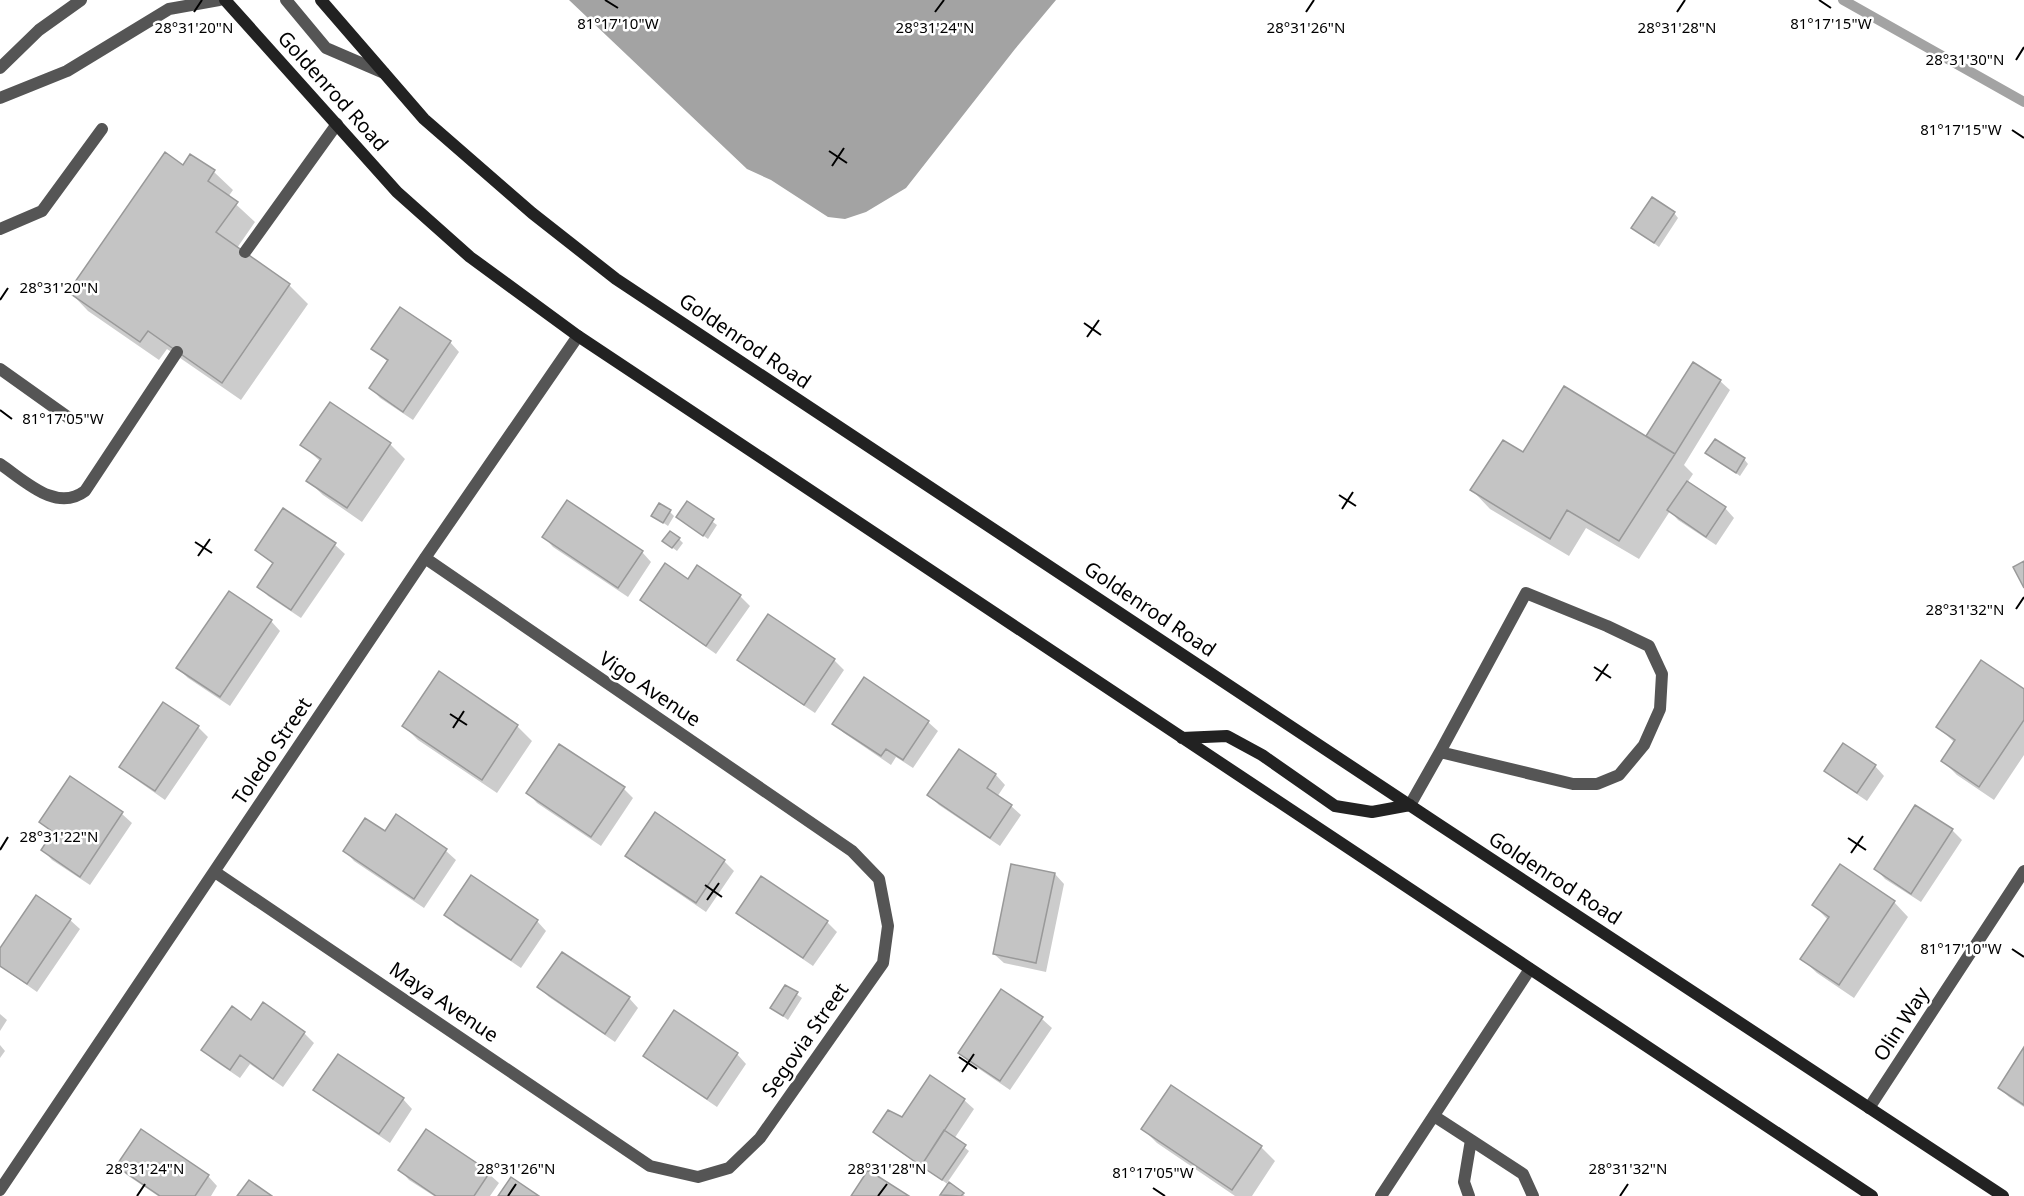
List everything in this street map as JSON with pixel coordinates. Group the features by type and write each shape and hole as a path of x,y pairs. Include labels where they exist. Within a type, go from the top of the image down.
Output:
{"main road":[{"name":"Goldenrod Road","path":"225,0 397,192 470,257 578,336 1872,1196"},
{"name":"Goldenrod Road","path":"321,0 424,119 532,213 616,279 2003,1196"},
{"path":"1182,738 1227,736 1262,755 1335,806 1372,812 1410,805"}],"street":[{"path":"0,68 39,30 81,0"},
{"path":"0,98 67,71 169,9 219,0"},
{"path":"286,0 326,48 384,73"},
{"path":"245,252 337,124"},
{"path":"0,229 42,211 102,129"},
{"name":"Toledo Street","path":"0,1191 425,558 578,336"},
{"path":"0,464 46,495 55,498 76,498 85,491 177,352"},
{"path":"0,369 69,418"},
{"name":"Vigo Avenue","path":"425,558 852,851"},
{"path":"1410,805 1526,593 1649,646 1662,674 1659,709 1644,745 1619,775 1597,784 1574,784 1440,752"},
{"name":"Segovia Street","path":"650,1166 698,1177 729,1168 760,1138 883,963 888,926 879,879 852,851"},
{"name":"Olin Way","path":"1869,1108 2024,871"},
{"name":"Maya Avenue","path":"215,872 650,1166"},
{"path":"1381,1196 1530,969"},
{"path":"1434,1116 1523,1174 1533,1196"},
{"path":"1469,1196 1464,1182 1471,1140"},
{"path":"0,1191 6,1196"}],"shaded area":[{"path":"569,0 1056,0 906,188 866,212 845,219 828,217 771,180 747,169"}],"building":[{"path":"165,152 183,165 190,154 215,170 208,181 238,202 216,232 290,284 222,383 148,331 140,342 68,292"},
{"path":"1652,197 1675,212 1654,243 1631,228"},
{"path":"400,307 451,341 403,412 369,388 388,360 371,349"},
{"path":"1693,362 1721,380 1675,454 1646,436"},
{"path":"1564,386 1675,454 1619,541 1567,510 1550,539 1470,490 1503,440 1523,452"},
{"path":"330,402 391,443 347,508 306,481 321,459 300,445"},
{"path":"1715,439 1745,458 1736,473 1705,453"},
{"path":"1687,481 1726,507 1706,537 1667,510"},
{"path":"567,500 643,551 618,588 542,537"},
{"path":"687,501 714,519 703,536 676,517"},
{"path":"659,503 671,510 663,523 651,516"},
{"path":"283,508 336,543 291,610 257,587 273,563 255,550"},
{"path":"670,531 680,538 672,548 662,541"},
{"path":"2024,561 2024,588 2013,567"},
{"path":"665,563 688,579 697,565 741,595 706,646 640,600"},
{"path":"229,591 272,620 220,697 176,668"},
{"path":"768,614 835,659 804,705 737,660"},
{"path":"1981,660 2024,689 2024,720 1979,787 1941,761 1955,740 1936,727"},
{"path":"439,671 518,725 482,780 402,726"},
{"path":"864,677 929,721 903,760 886,749 881,756 832,724"},
{"path":"163,702 199,726 155,791 119,767"},
{"path":"1843,743 1876,765 1857,793 1824,771"},
{"path":"559,744 625,787 591,837 526,793"},
{"path":"959,749 996,774 987,788 1012,805 990,838 927,795"},
{"path":"70,776 123,812 80,877 41,850 53,832 39,822"},
{"path":"1915,805 1953,829 1911,894 1874,869"},
{"path":"655,812 725,860 696,903 625,856"},
{"path":"396,814 447,849 414,899 343,851 365,818 385,831"},
{"path":"1011,864 1055,873 1036,963 993,954"},
{"path":"1840,864 1895,901 1839,985 1800,959 1829,917 1812,905"},
{"path":"471,875 538,920 511,960 444,915"},
{"path":"761,876 828,921 803,958 736,913"},
{"path":"36,895 71,919 27,984 0,966 0,948"},
{"path":"562,952 630,997 605,1034 537,987"},
{"path":"785,985 798,992 783,1016 770,1008"},
{"path":"1001,989 1043,1017 1000,1081 958,1053"},
{"path":"263,1002 305,1032 273,1079 240,1055 230,1070 201,1050 232,1006 251,1020"},
{"path":"674,1010 738,1053 707,1099 643,1056"},
{"path":"2024,1047 2024,1105 1998,1088"},
{"path":"338,1054 404,1098 379,1134 313,1090"},
{"path":"930,1075 965,1099 921,1166 873,1132 888,1110 902,1117"},
{"path":"1171,1085 1262,1146 1232,1190 1141,1129"},
{"path":"141,1129 209,1175 195,1196 160,1196 116,1166"},
{"path":"426,1129 490,1172 474,1196 436,1196 398,1170"},
{"path":"944,1130 966,1145 942,1180 921,1166"},
{"path":"868,1170 909,1196 851,1196"},
{"path":"511,1177 539,1196 498,1196"},
{"path":"249,1180 272,1196 237,1196"},
{"path":"949,1182 964,1193 961,1196 940,1195"}],"waterway":[{"path":"1843,0 2024,102"}]}
